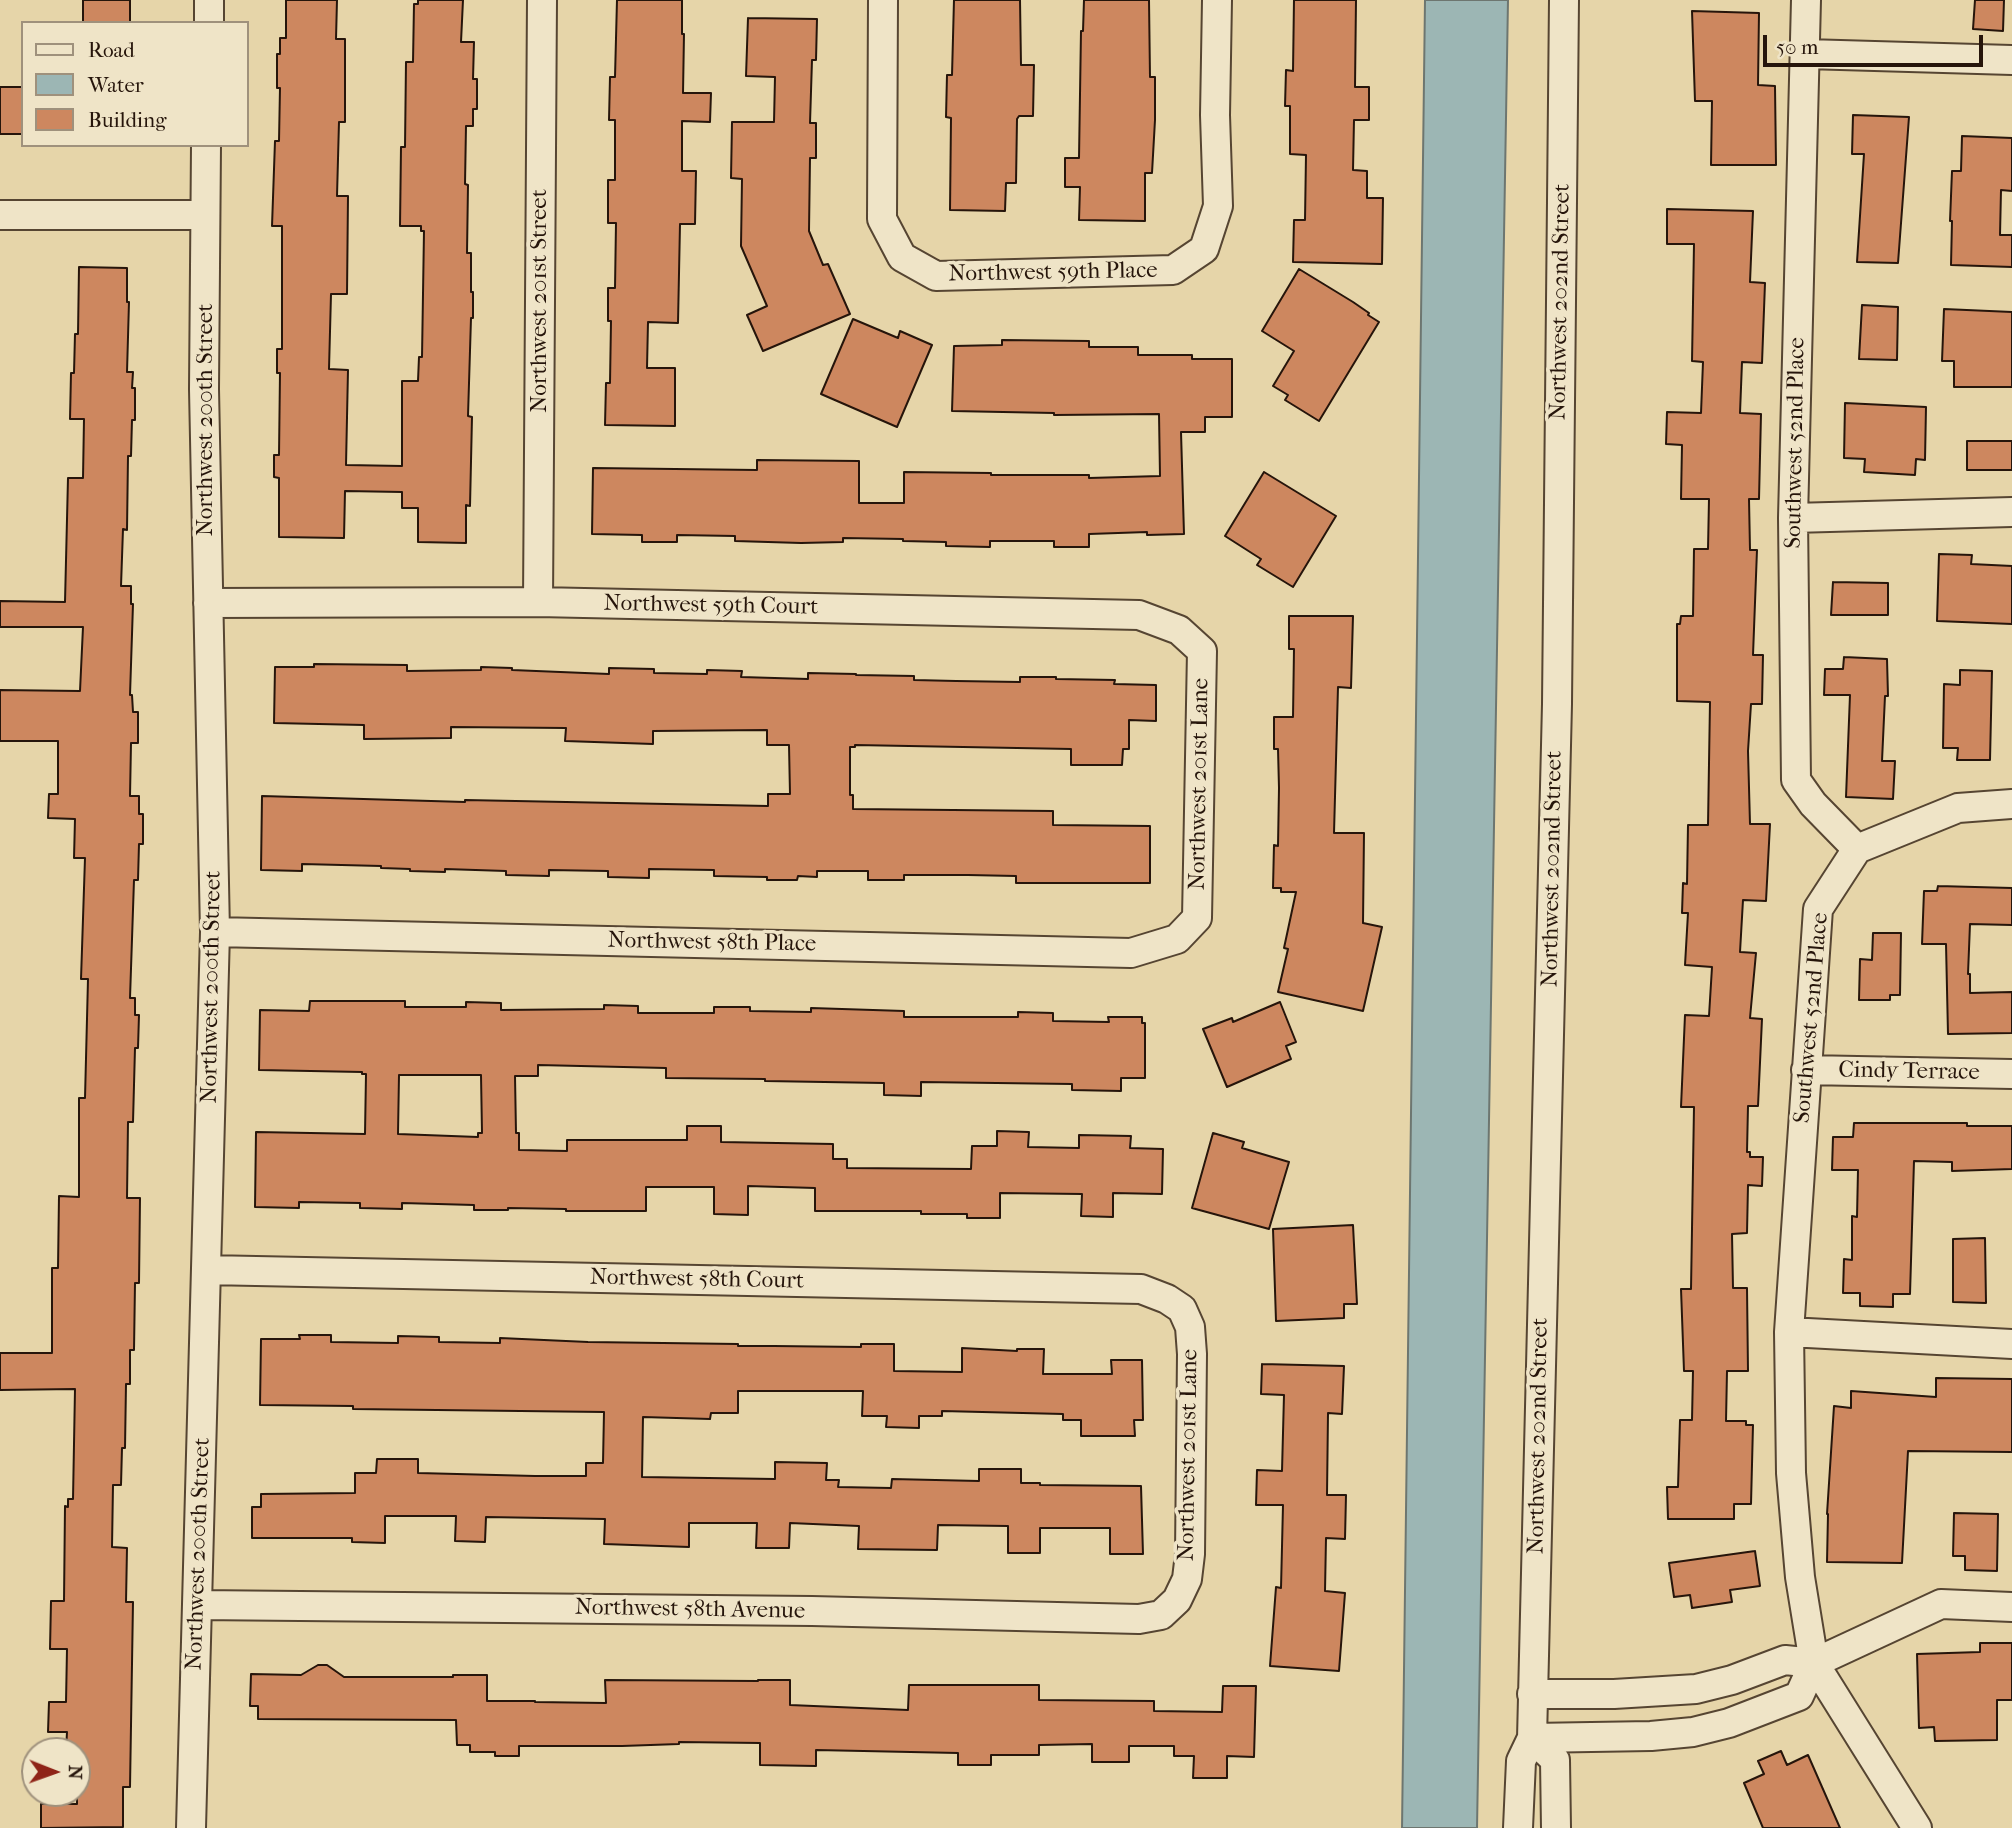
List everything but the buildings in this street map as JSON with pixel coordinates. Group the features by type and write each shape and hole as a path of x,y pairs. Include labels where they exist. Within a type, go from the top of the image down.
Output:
{"street":[{"path":"209,0 209,21"},
{"name":"Northwest 201st Street","path":"538,602 542,0"},
{"name":"Northwest 59th Place","path":"883,0 882,219 902,257 936,276 1173,270 1203,249 1218,206 1215,115 1217,0"},
{"name":"Northwest 202nd Street","path":"1518,1828 1521,1761 1532,1738 1557,704 1563,0"},
{"name":"Southwest 52nd Place","path":"1807,0 1793,518 1796,780 1813,804 1857,849 1818,909 1789,1332 1791,1473 1800,1577 1814,1663 1917,1828"},
{"path":"1806,54 2012,60"},
{"name":"Northwest 200th Street","path":"191,1828 215,932 204,389 206,147"},
{"path":"0,215 205,215"},
{"path":"1793,518 2012,512"},
{"name":"Northwest 59th Court","path":"208,603 538,602 1139,615 1179,630 1202,651"},
{"name":"Northwest 201st Lane","path":"1197,918 1202,651"},
{"path":"1857,849 1958,808 2012,804"},
{"name":"Northwest 58th Place","path":"215,932 1131,953 1177,939 1197,918"},
{"name":"Cindy Terrace","path":"1806,1070 2012,1074"},
{"name":"Northwest 58th Court","path":"207,1270 1140,1289 1167,1299 1182,1310"},
{"name":"Northwest 201st Lane","path":"1177,1600 1187,1579 1189,1554 1192,1354 1190,1327 1182,1310"},
{"path":"1789,1332 2012,1344"},
{"name":"Northwest 58th Avenue","path":"198,1605 813,1611 1139,1619 1161,1615 1177,1600"},
{"path":"1532,1694 1614,1695 1696,1689 1732,1680 1785,1660 1814,1663 1941,1605 2012,1607"},
{"path":"1532,1738 1611,1738 1667,1734 1693,1732 1729,1723 1799,1696 1814,1663"},
{"path":"1732,1680 1745,1717"},
{"path":"1666,1691 1667,1734"},
{"path":"1532,1738 1555,1760 1556,1828"}],"water":[{"path":"1425,0 1508,0 1477,1828 1402,1828"}]}
